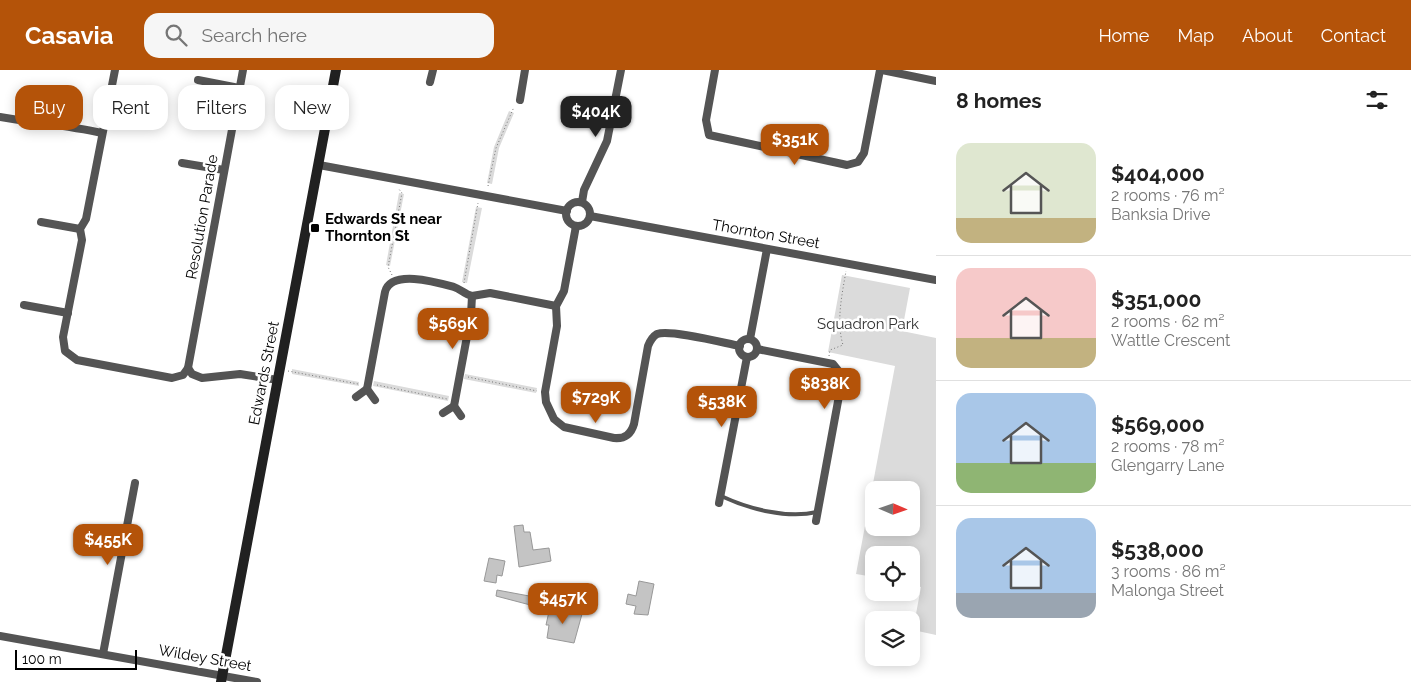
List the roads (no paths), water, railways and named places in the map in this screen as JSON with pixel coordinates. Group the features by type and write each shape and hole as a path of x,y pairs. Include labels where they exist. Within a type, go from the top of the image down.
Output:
{"main road":[{"name":"Edwards Street","path":"222,679 336,70"}],"street":[{"path":"115,70 86,220 80,229 82,240 63,347 72,358 172,378 183,375 188,368 192,374 202,378 240,374 278,380"},
{"name":"Resolution Parade","path":"240,85 242,70"},
{"path":"430,82 432,70"},
{"path":"520,100 525,70"},
{"path":"582,202 584,190 607,141 621,70"},
{"path":"715,70 706,120 709,135 720,139 847,165 858,162 864,153 881,70 936,81"},
{"path":"198,80 224,85"},
{"path":"0,117 35,123 66,124 102,133"},
{"name":"Resolution Parade","path":"188,368 231,130"},
{"path":"182,163 224,170"},
{"path":"319,165 567,212"},
{"path":"582,202 588,206 590,216 584,224 576,226 570,222 567,212 572,203 582,202"},
{"name":"Thornton Street","path":"590,216 936,280"},
{"path":"41,222 80,229"},
{"path":"576,226 564,291 556,306 557,326 545,392 550,414 564,428 580,433 620,439 632,429 648,346 653,337 670,333 740,346"},
{"path":"750,339 767,249"},
{"path":"356,397 367,389 386,288 395,280 407,278 461,290 472,296 490,293 556,306"},
{"path":"461,416 454,406 471,315 472,296"},
{"path":"24,305 68,313"},
{"path":"747,357 741,353 740,346 745,340 750,339"},
{"path":"747,357 754,354 757,349 756,344 750,339"},
{"path":"757,349 828,363 839,370 842,385 816,521"},
{"path":"720,499 747,357"},
{"path":"367,389 375,400"},
{"path":"442,413 454,406"},
{"path":"103,654 135,483"},
{"name":"Wildey Street","path":"0,636 103,654 222,679 258,682"}],"lane":[{"path":"720,499 800,516 818,512"}],"place":[{"name":"Edwards St near Thornton St","path":"315,228"}],"park label":[{"name":"Squadron Park","path":"868,324"}]}
